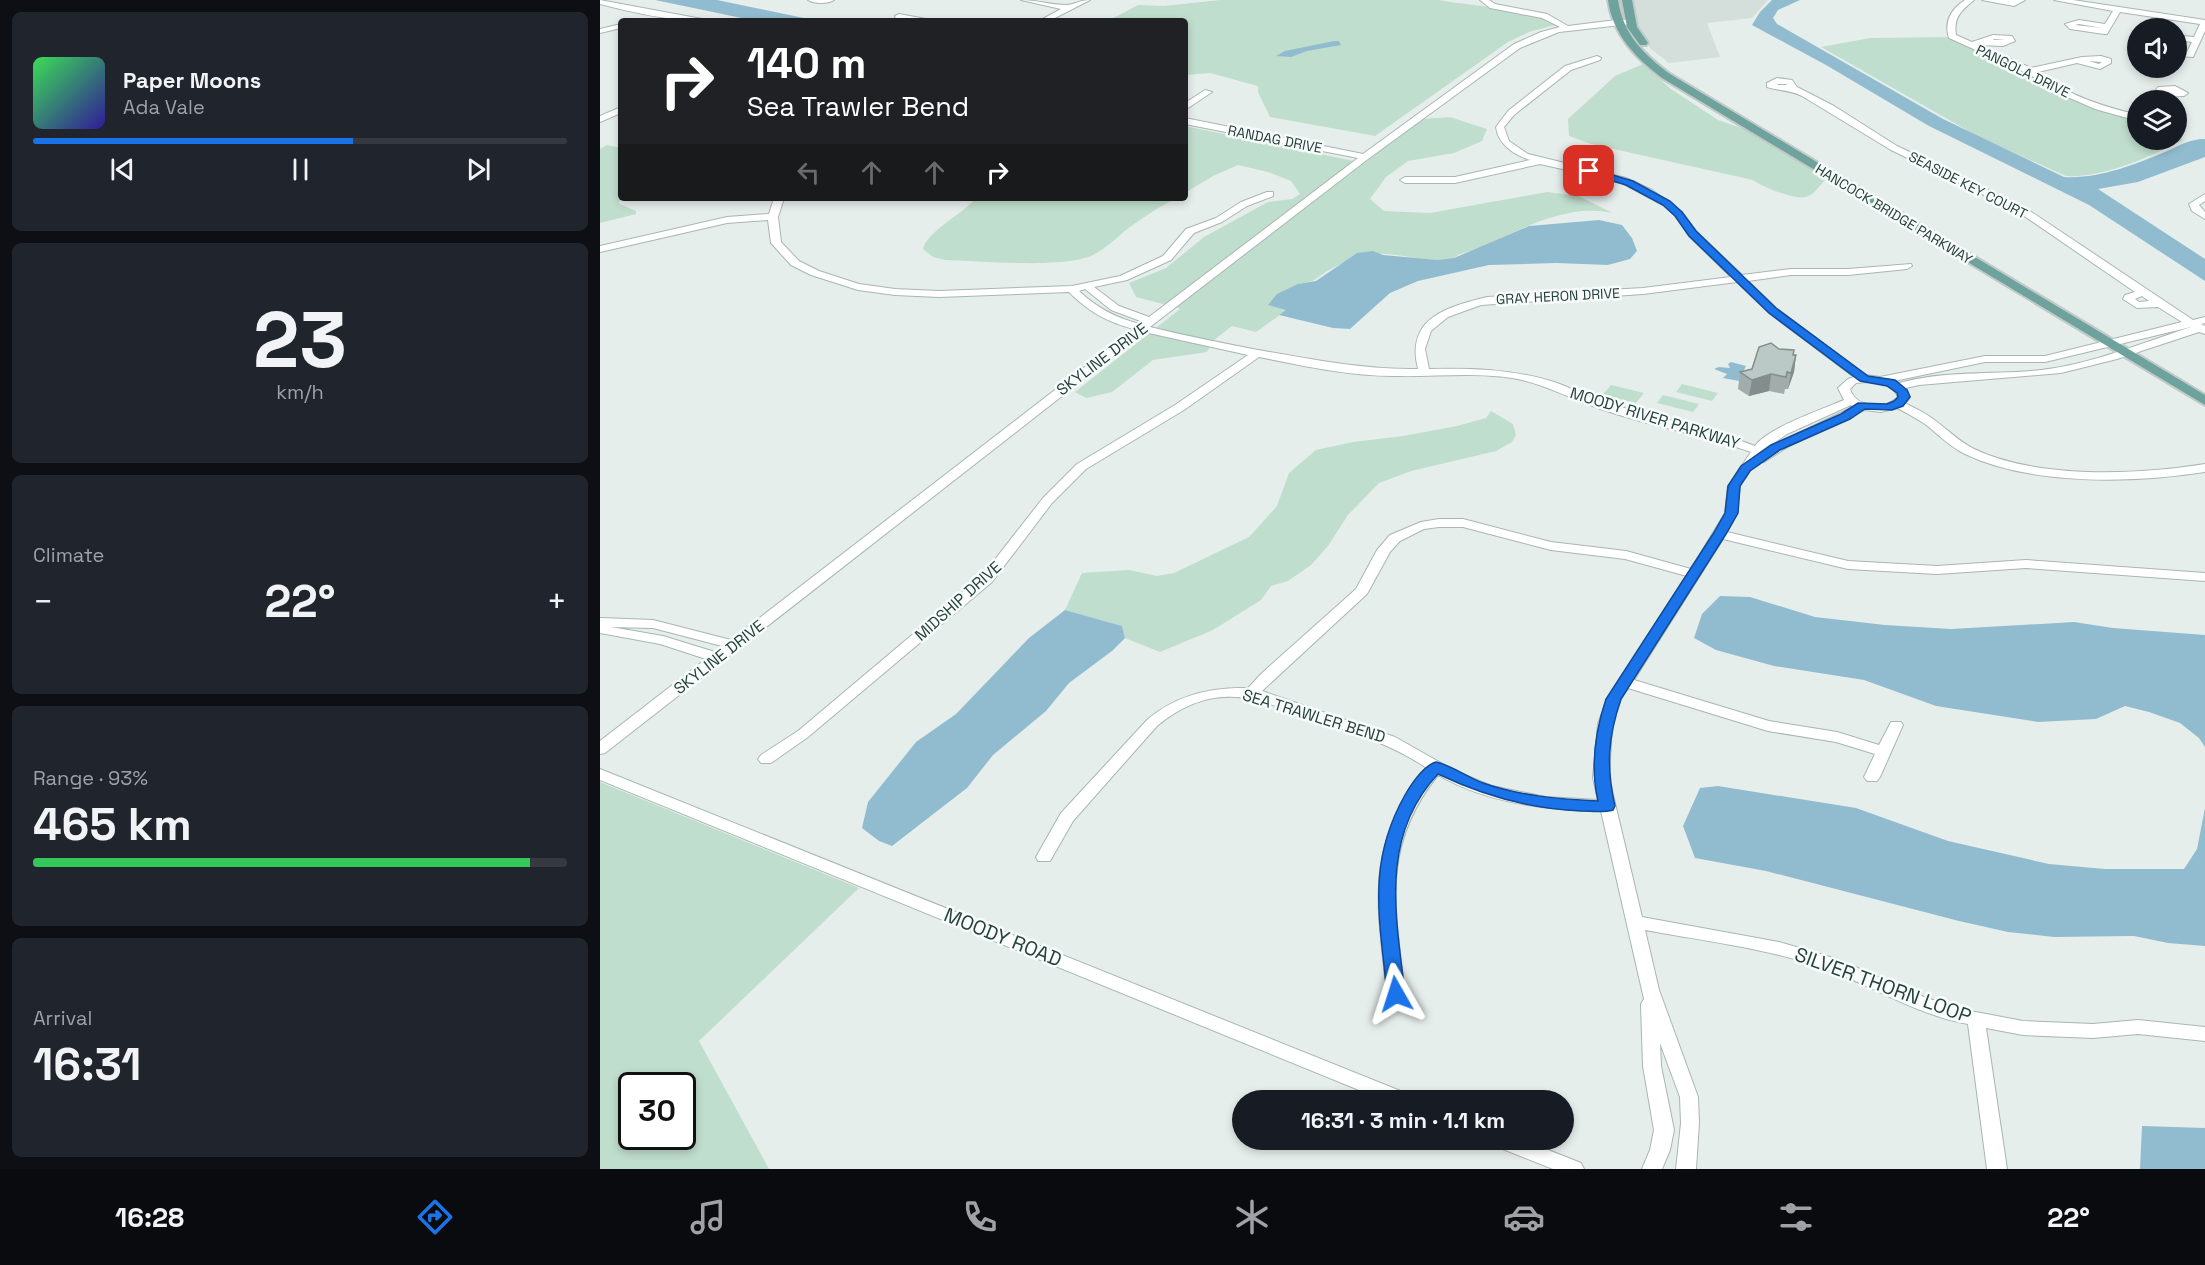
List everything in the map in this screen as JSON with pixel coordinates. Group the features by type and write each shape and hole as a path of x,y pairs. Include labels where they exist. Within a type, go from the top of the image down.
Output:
{"main road":[{"name":"HANCOCK BRIDGE PARKWAY","path":"1613,0 1633,46 1666,76 2108,342 2128,346 2205,401"},
{"name":"HANCOCK BRIDGE PARKWAY","path":"1627,0 1624,22 1647,49 1689,81 2128,346 2205,388"}],"street":[{"path":"812,0 828,0"},
{"path":"1026,0 1068,8"},
{"path":"1049,18 1086,0"},
{"path":"1484,0 1493,6 1544,16 1567,28"},
{"name":"PANGOLA DRIVE","path":"1970,0 1958,8 1953,15 1950,30 1952,36 2030,71 2050,86 2098,106 2127,114"},
{"path":"1986,0 2014,4 2020,0"},
{"path":"2058,0 2205,22 2190,55 2187,55"},
{"path":"600,2 684,18"},
{"path":"2107,27 2118,9"},
{"path":"899,16 909,18"},
{"name":"SKYLINE DRIVE","path":"600,749 1036,408 1148,325 1365,157 1517,46 1567,28 1624,22"},
{"path":"600,31 618,27"},
{"path":"2187,39 2197,40"},
{"path":"1969,45 1984,42"},
{"path":"1597,58 1570,66 1511,113 1501,124 1501,135 1506,142 1520,153 1539,161 1605,175 1630,183 1655,195 1676,211 1693,234 1773,311 1864,379"},
{"path":"2030,71 2079,61"},
{"name":"SEASIDE KEY COURT","path":"1792,88 1811,96 1898,150 2007,202 2037,220 2142,293 2128,299 2137,305 2159,304 2201,326"},
{"path":"1188,104 1208,92"},
{"path":"600,111 618,113"},
{"path":"600,119 618,113"},
{"name":"RANDAG DRIVE","path":"1188,122 1365,157"},
{"path":"1405,180 1455,180 1539,161"},
{"path":"778,201 773,217 776,243 795,263 815,273 858,286 889,292 932,294 1072,289 1123,278 1154,266 1172,254 1183,237 1190,231 1219,220 1244,204 1270,194"},
{"path":"2205,197 2194,204 2195,209 2205,216"},
{"path":"600,249 726,220 773,217"},
{"name":"GRAY HERON DRIVE","path":"1424,372 1419,347 1424,335 1432,323 1467,305 1511,297 1643,291 1791,272 1848,272 1907,266"},
{"name":"MOODY RIVER PARKWAY","path":"1088,287 1108,305 1148,325 1206,344 1334,368 1424,372 1477,371 1530,378 1603,406 1720,436 1762,452"},
{"name":"MOODY RIVER PARKWAY","path":"1072,289 1094,310 1115,321 1148,325"},
{"path":"1094,310 1108,305"},
{"path":"2128,346 2201,326"},
{"path":"1880,380 1898,387 1936,378 2061,370 2128,346 2201,326"},
{"path":"1898,387 1904,397 1898,404 1887,408 1857,403 1844,393 1844,388 1852,381 1880,380 1963,363 2029,363 2035,359 2108,342"},
{"name":"MIDSHIP DRIVE","path":"766,759 803,734 987,579 1007,557 1049,497 1071,475 1109,448 1171,413 1258,353"},
{"path":"2035,359 2044,372"},
{"path":"1986,362 1994,375"},
{"path":"1686,1169 1690,1123 1689,1097 1650,990 1607,806 1601,778 1605,724 1614,699 1695,574 1731,513 1734,486 1746,468 1762,452 1845,416 1857,403"},
{"path":"1898,404 1931,423 1946,438 1969,451 2016,467 2140,476 2205,468"},
{"path":"1252,693 1267,676 1362,591 1384,550 1395,538 1421,526 1463,523 1551,546 1626,555 1695,574"},
{"path":"1719,534 1848,565 1937,570 2026,564 2205,577"},
{"path":"600,622 653,624 734,645"},
{"path":"600,629 663,640 717,658"},
{"path":"1625,682 1778,729 1825,735 1884,751"},
{"name":"SEA TRAWLER BEND","path":"1044,857 1059,828 1071,812 1166,711 1184,701 1209,694 1252,693 1397,742 1436,767 1476,786 1509,796 1557,804 1607,806"},
{"path":"1872,777 1896,725"},
{"path":"1396,994 1386,902 1389,858 1399,820 1409,800 1436,767"},
{"name":"MOODY ROAD","path":"600,774 1379,1090"},
{"name":"SILVER THORN LOOP","path":"1634,922 1779,948 1831,964 1918,1002 1976,1019 2023,1028 2093,1031 2138,1027 2205,1034"},
{"path":"1650,990 1652,1066 1664,1130 1660,1150 1652,1169"},
{"path":"1976,1019 1998,1169"},
{"path":"1652,1066 1676,1064"},
{"path":"1527,1150 1574,1169"}],"shaded area":[{"path":"1631,0 1768,0 1752,18 1707,23 1720,57 1669,63 1651,49 1636,27"}],"green space":[{"path":"1220,0 1439,0 1516,11 1545,19 1555,25 1529,32 1508,42 1375,136 1270,117 1258,92 1258,86 1210,73 1188,75 1188,18 1114,18 1138,5 1164,6"},
{"path":"1950,37 2023,71 2086,106 2127,115 2127,150 2162,150 2111,170 2080,176 2066,176 1979,137 1821,47 1870,38"},
{"path":"1643,64 1671,89 1718,120 1750,131 1827,177 1809,196 1794,197 1753,180 1591,144 1569,136 1568,119 1615,76"},
{"path":"1450,117 1487,129 1482,141 1454,153 1408,161 1386,177 1370,199 1384,211 1430,213 1547,192 1578,196 1613,213 1573,212 1553,217 1451,259 1431,260 1375,254 1353,260 1336,266 1314,280 1298,284 1287,310 1256,332 1232,326 1214,340 1207,352 1153,360 1112,392 1086,398 1075,392 1180,309 1176,307 1422,119"},
{"path":"1188,127 1354,161 1167,305 1136,297 1129,283 1166,268 1204,237 1268,202 1292,199 1300,194 1291,181 1268,172 1238,165 1213,176 1188,191"},
{"path":"607,145 618,147 618,201 636,211 636,214 600,223 600,149"},
{"path":"973,201 1172,201 1141,219 1098,252 1080,259 1042,263 945,260 933,257 923,249 938,229"},
{"path":"1682,384 1718,393 1712,401 1676,392"},
{"path":"1611,385 1644,393 1636,403 1602,395"},
{"path":"1663,395 1699,404 1693,412 1657,403"},
{"path":"1491,411 1513,424 1516,435 1512,442 1496,451 1411,471 1379,483 1348,515 1328,546 1311,565 1288,581 1271,586 1261,600 1213,630 1160,652 1125,638 1122,626 1065,610 1082,573 1129,570 1157,576 1174,573 1249,537 1277,506 1289,473 1316,450 1457,426 1486,418"},
{"path":"600,782 859,888 699,1041 769,1169 600,1169"}],"water":[{"path":"655,0 717,0 804,18 742,18"},
{"path":"1772,0 1800,0 1778,10 1773,18 1777,24 1943,119 2064,177 2090,176 2116,170 2170,150 2187,150 2187,143 2205,139 2205,157 2138,182 2098,189 2205,259 2205,281 2089,205 1929,126 1826,65 1752,25 1760,12"},
{"path":"1339,41 1341,45 1307,51 1291,57 1276,56 1285,51"},
{"path":"1599,220 1622,225 1632,238 1637,251 1630,259 1608,265 1556,263 1489,265 1418,281 1390,293 1350,329 1333,328 1279,315 1286,310 1268,305 1277,294 1298,284 1316,281 1357,253 1373,251 1383,255 1438,260 1454,258 1529,226"},
{"path":"1731,362 1746,366 1739,381 1723,378 1727,374 1714,369 1730,368 1728,364"},
{"path":"1720,596 1750,597 1815,617 1885,625 1951,629 2074,622 2113,628 2205,635 2205,747 2199,738 2180,723 2125,706 2096,719 2038,722 1936,706 1864,680 1774,666 1716,650 1694,638 1702,614"},
{"path":"1065,610 1122,626 1125,638 1112,651 1069,683 1046,711 993,755 967,788 892,846 879,841 862,828 868,802 916,742 956,714 1029,638"},
{"path":"1718,786 1856,808 1948,841 2049,864 2105,869 2184,869 2197,849 2205,808 2205,946 2168,943 2134,936 2054,937 2008,932 1766,871 1695,858 1683,826 1700,788"},
{"path":"2142,1126 2205,1128 2205,1169 2140,1169"}],"building":[{"path":"1771,343 1779,349 1794,350 1793,355 1796,355 1791,373 1787,372 1786,377 1771,374 1752,380 1740,372 1752,369 1759,347"}],"route":[{"path":"1396,994 1386,902 1386,880 1393,838 1399,820 1419,785 1436,767 1476,786 1526,800 1542,803 1607,806 1601,778 1605,724 1614,699 1710,550 1731,513 1734,486 1746,468 1798,435 1863,406 1887,408 1898,404 1904,397 1903,392 1891,383 1870,378 1864,379 1773,311 1693,234 1679,214 1666,203 1630,183 1589,171"}]}
